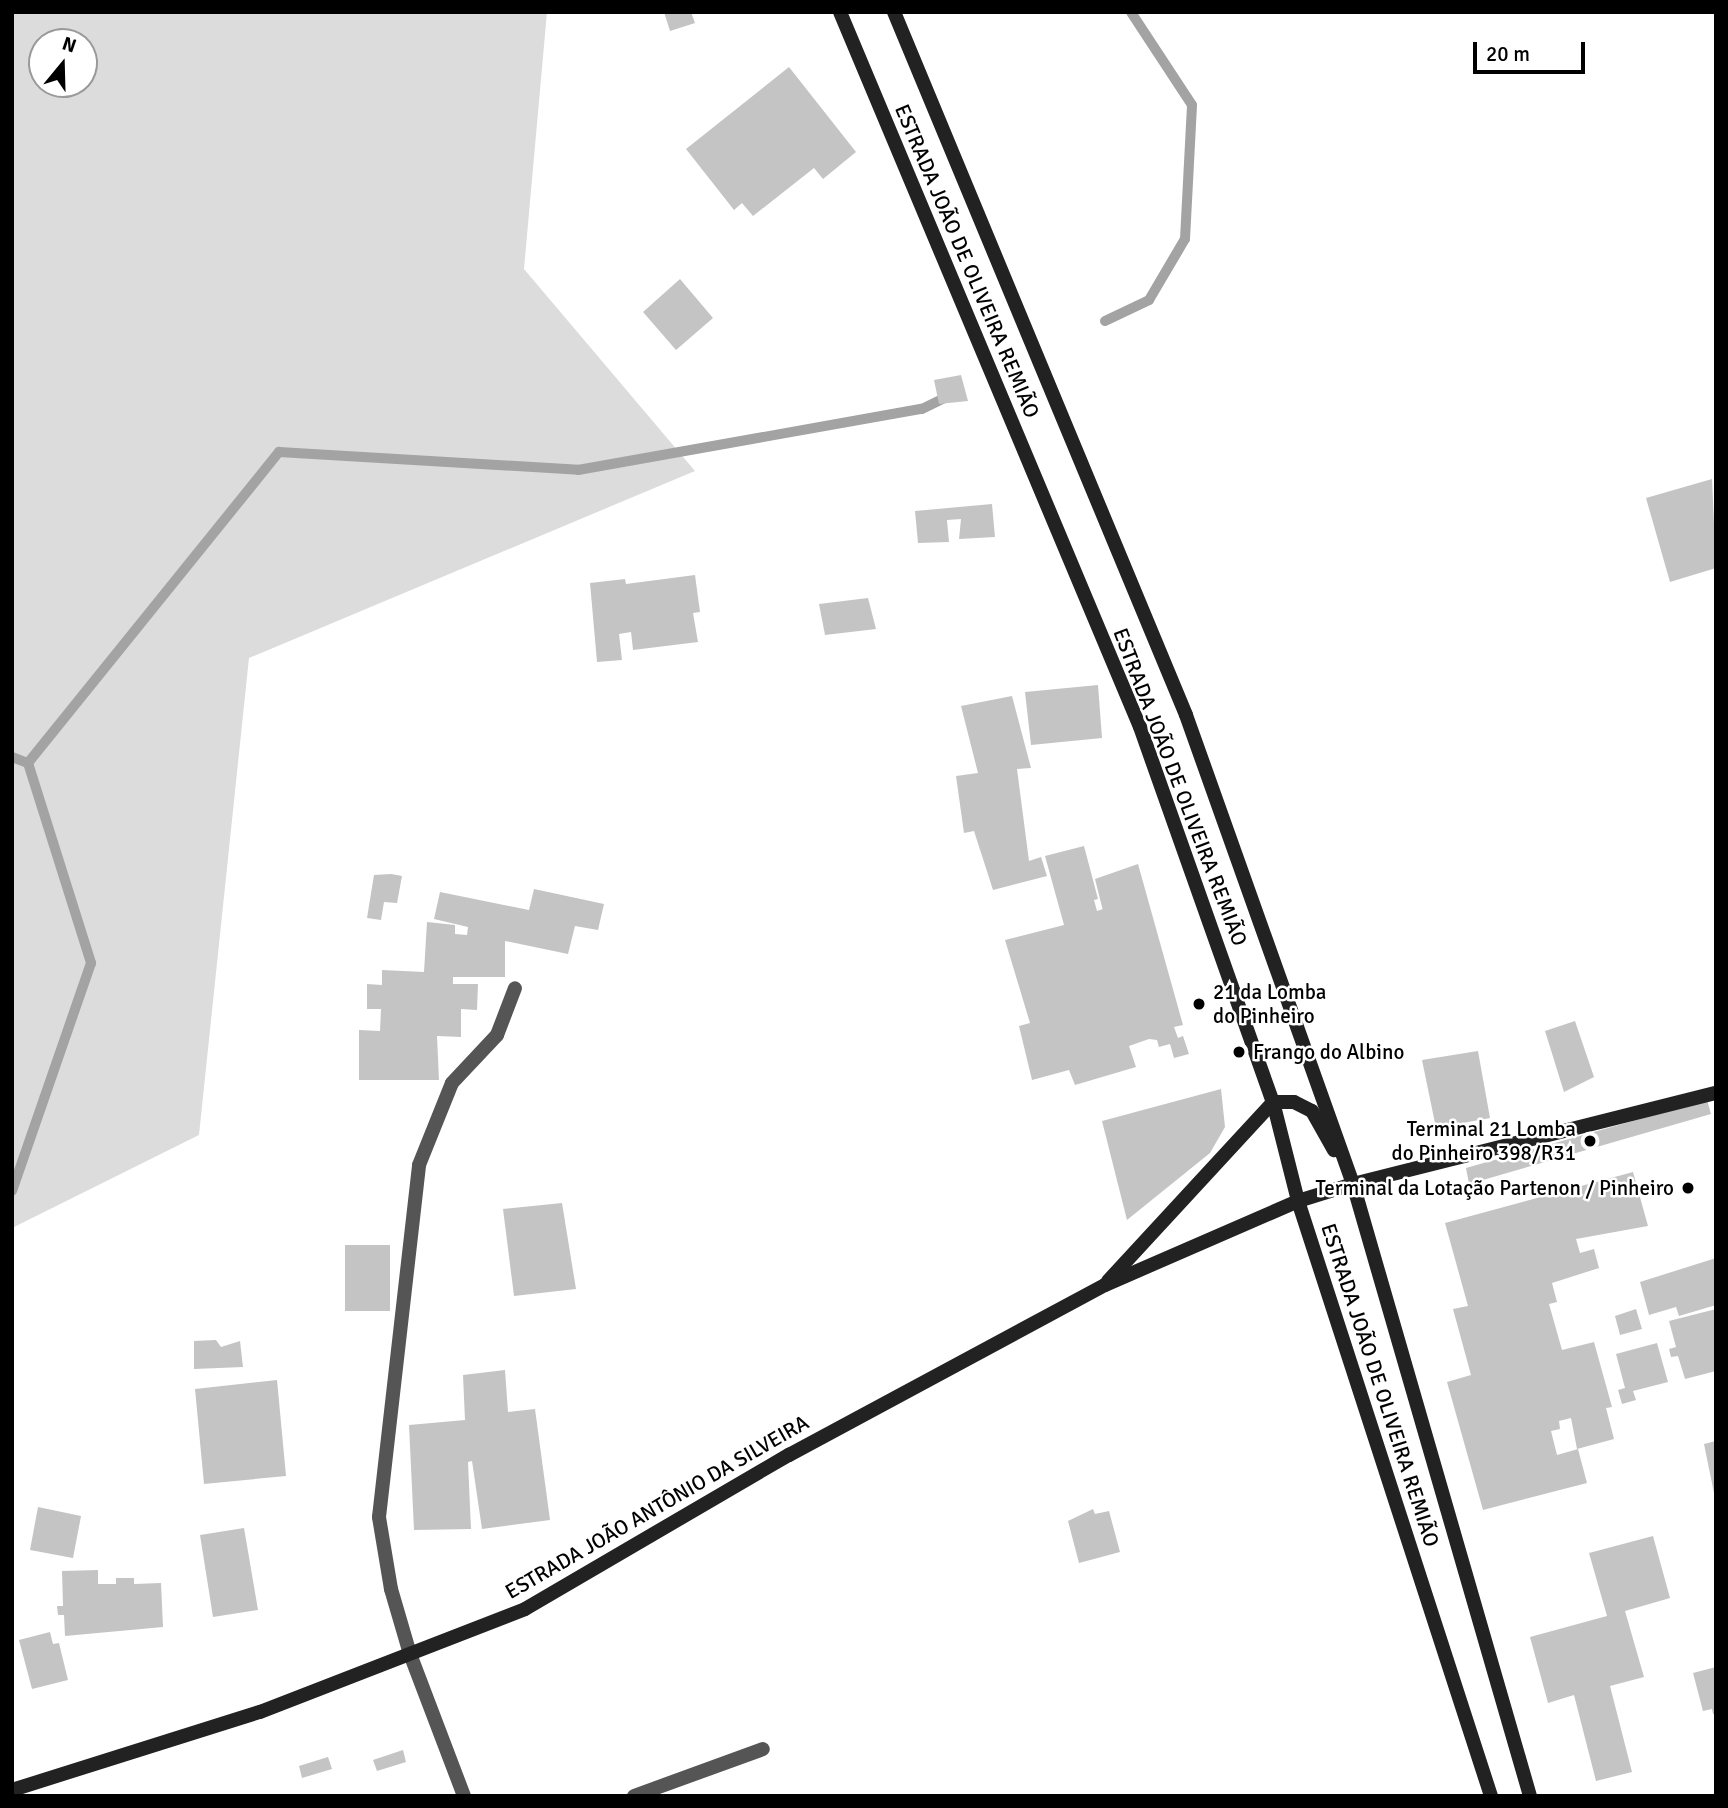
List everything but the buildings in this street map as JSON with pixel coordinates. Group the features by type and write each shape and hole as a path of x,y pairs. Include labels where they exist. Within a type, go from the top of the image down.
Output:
{"main road":[{"name":"ESTRADA JOÃO DE OLIVEIRA REMIÃO","path":"840,12 1140,727 1273,1102 1298,1202 1491,1796"},
{"name":"ESTRADA JOÃO DE OLIVEIRA REMIÃO","path":"894,12 1186,715 1353,1184 1530,1796"},
{"name":"ESTRADA JOÃO ANTÔNIO DA SILVEIRA","path":"12,1790 260,1712 525,1609 789,1455 1105,1285 1298,1202 1353,1184 1716,1093"},
{"path":"1273,1102 1294,1102 1312,1111 1353,1184"},
{"name":"ESTRADA JOÃO ANTÔNIO DA SILVEIRA","path":"1105,1285 1273,1102"}],"lane":[{"path":"464,1796 410,1654 391,1589 379,1517 419,1165 452,1083 497,1035 515,988"},
{"path":"634,1796 658,1792 763,1749"}],"shaded area":[{"path":"12,12 547,12 524,269 695,471 249,658 199,1135 12,1228"}],"waterway":[{"path":"1105,321 1149,300 1185,239 1192,105 1131,12"},
{"path":"28,763 279,452 578,470 922,409 949,396"},
{"path":"12,757 28,763 91,963 12,1191"}],"place":[{"name":"21 da Lomba do Pinheiro","path":"1199,1004"},
{"name":"Frango do Albino","path":"1239,1052"},
{"name":"Terminal 21 Lomba do Pinheiro 398/R31","path":"1590,1141"},
{"name":"Terminal da Lotação Partenon / Pinheiro","path":"1688,1188"}]}
